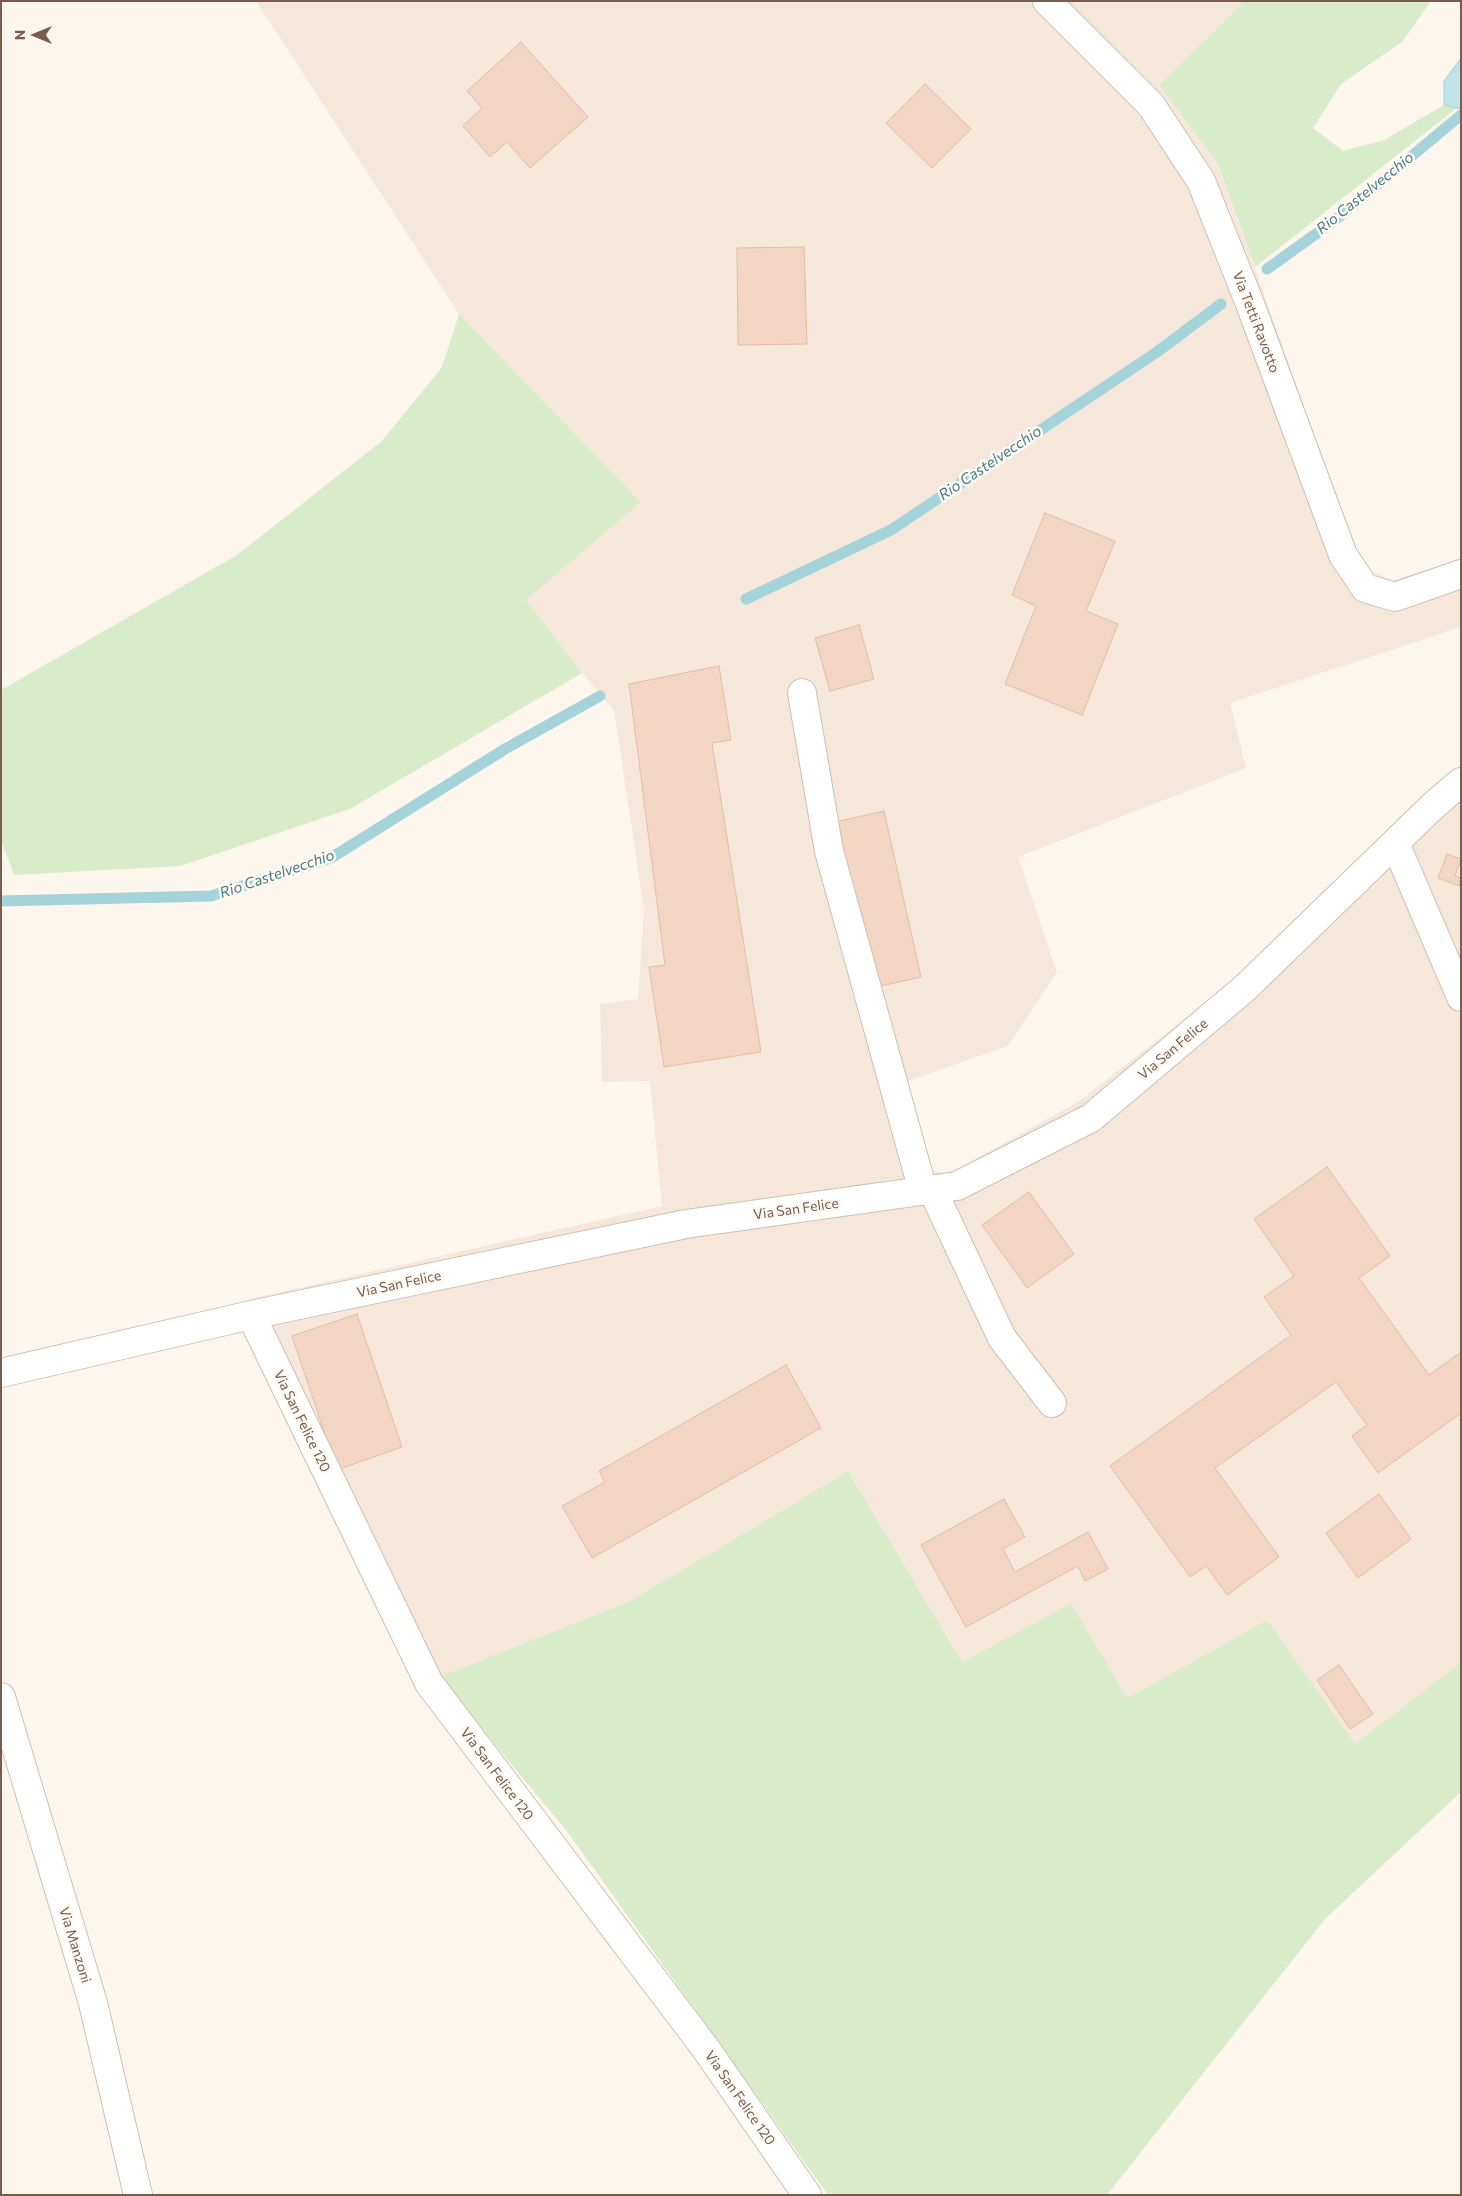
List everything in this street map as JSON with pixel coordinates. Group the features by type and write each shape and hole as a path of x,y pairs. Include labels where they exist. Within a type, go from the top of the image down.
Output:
{"street":[{"name":"Via Tetti Ravotto","path":"1047,1 1151,105 1201,181 1250,304 1343,555 1365,588 1395,597 1461,574"},
{"path":"802,692 829,851 927,1190 1002,1338 1052,1403"},
{"name":"Via San Felice","path":"1,1373 251,1315 686,1224 957,1186 1091,1118 1245,988 1461,782"},
{"path":"1395,843 1461,997"},
{"name":"Via San Felice 120","path":"251,1315 429,1683 706,2049 807,2195"},
{"name":"Via Manzoni","path":"1,1697 93,2003 138,2195"}],"shaded area":[{"path":"256,1 1244,1 1159,85 1218,164 1352,542 1371,571 1392,580 1461,560 1461,627 1230,703 1246,768 1018,857 1057,972 1008,1046 905,1082 932,1172 954,1171 1078,1102 1238,977 1428,791 1461,765 1461,1662 1355,1745 1267,1620 1127,1698 1071,1603 962,1662 848,1471 630,1601 439,1677 250,1299 662,1206 650,1081 602,1082 600,1004 638,999 644,910 614,710 582,673 525,600 641,502 459,314"}],"green space":[{"path":"1244,1 1431,1 1402,42 1341,84 1313,128 1343,151 1384,140 1444,105 1457,108 1255,267 1218,164 1159,85"},
{"path":"459,314 641,502 526,600 582,673 350,809 180,866 14,875 1,840 1,690 237,555 382,441 442,367"},
{"path":"848,1471 962,1662 1071,1603 1127,1698 1267,1620 1355,1744 1461,1662 1461,1792 1325,1919 1107,2195 828,2195 566,1830 439,1677 630,1601"}],"water":[{"path":"1461,58 1461,109 1444,105 1444,81"}],"building":[{"path":"521,42 588,117 530,168 507,142 490,157 463,126 482,108 467,91"},
{"path":"925,84 971,129 932,168 886,123"},
{"path":"804,247 807,344 738,345 737,248"},
{"path":"1045,513 1115,541 1086,611 1118,624 1082,715 1005,684 1036,606 1012,595"},
{"path":"859,625 874,679 830,691 815,638"},
{"path":"719,666 731,740 712,743 761,1052 664,1067 649,967 665,965 629,684"},
{"path":"884,811 921,977 872,988 835,822"},
{"path":"1447,854 1461,859 1455,876 1461,878 1459,886 1438,878"},
{"path":"1327,1167 1390,1256 1359,1278 1429,1375 1461,1352 1461,1413 1378,1473 1352,1436 1367,1425 1336,1382 1215,1468 1279,1557 1227,1595 1206,1566 1190,1577 1110,1466 1291,1335 1264,1297 1294,1276 1254,1219"},
{"path":"1029,1192 1074,1254 1027,1288 982,1225"},
{"path":"357,1314 402,1447 337,1470 292,1336"},
{"path":"786,1365 821,1428 592,1558 562,1506 605,1482 599,1471"},
{"path":"1379,1494 1411,1539 1358,1578 1326,1533"},
{"path":"1004,1499 1025,1537 1003,1549 1015,1572 1088,1532 1108,1569 1085,1581 1078,1566 966,1627 921,1545"},
{"path":"1339,1665 1373,1714 1350,1729 1317,1680"}],"waterway":[{"name":"Rio Castelvecchio","path":"1267,269 1334,221 1461,115"},
{"name":"Rio Castelvecchio","path":"746,599 891,530 1157,352 1221,304"},
{"name":"Rio Castelvecchio","path":"1,901 211,896 331,858 505,749 600,696"}]}
